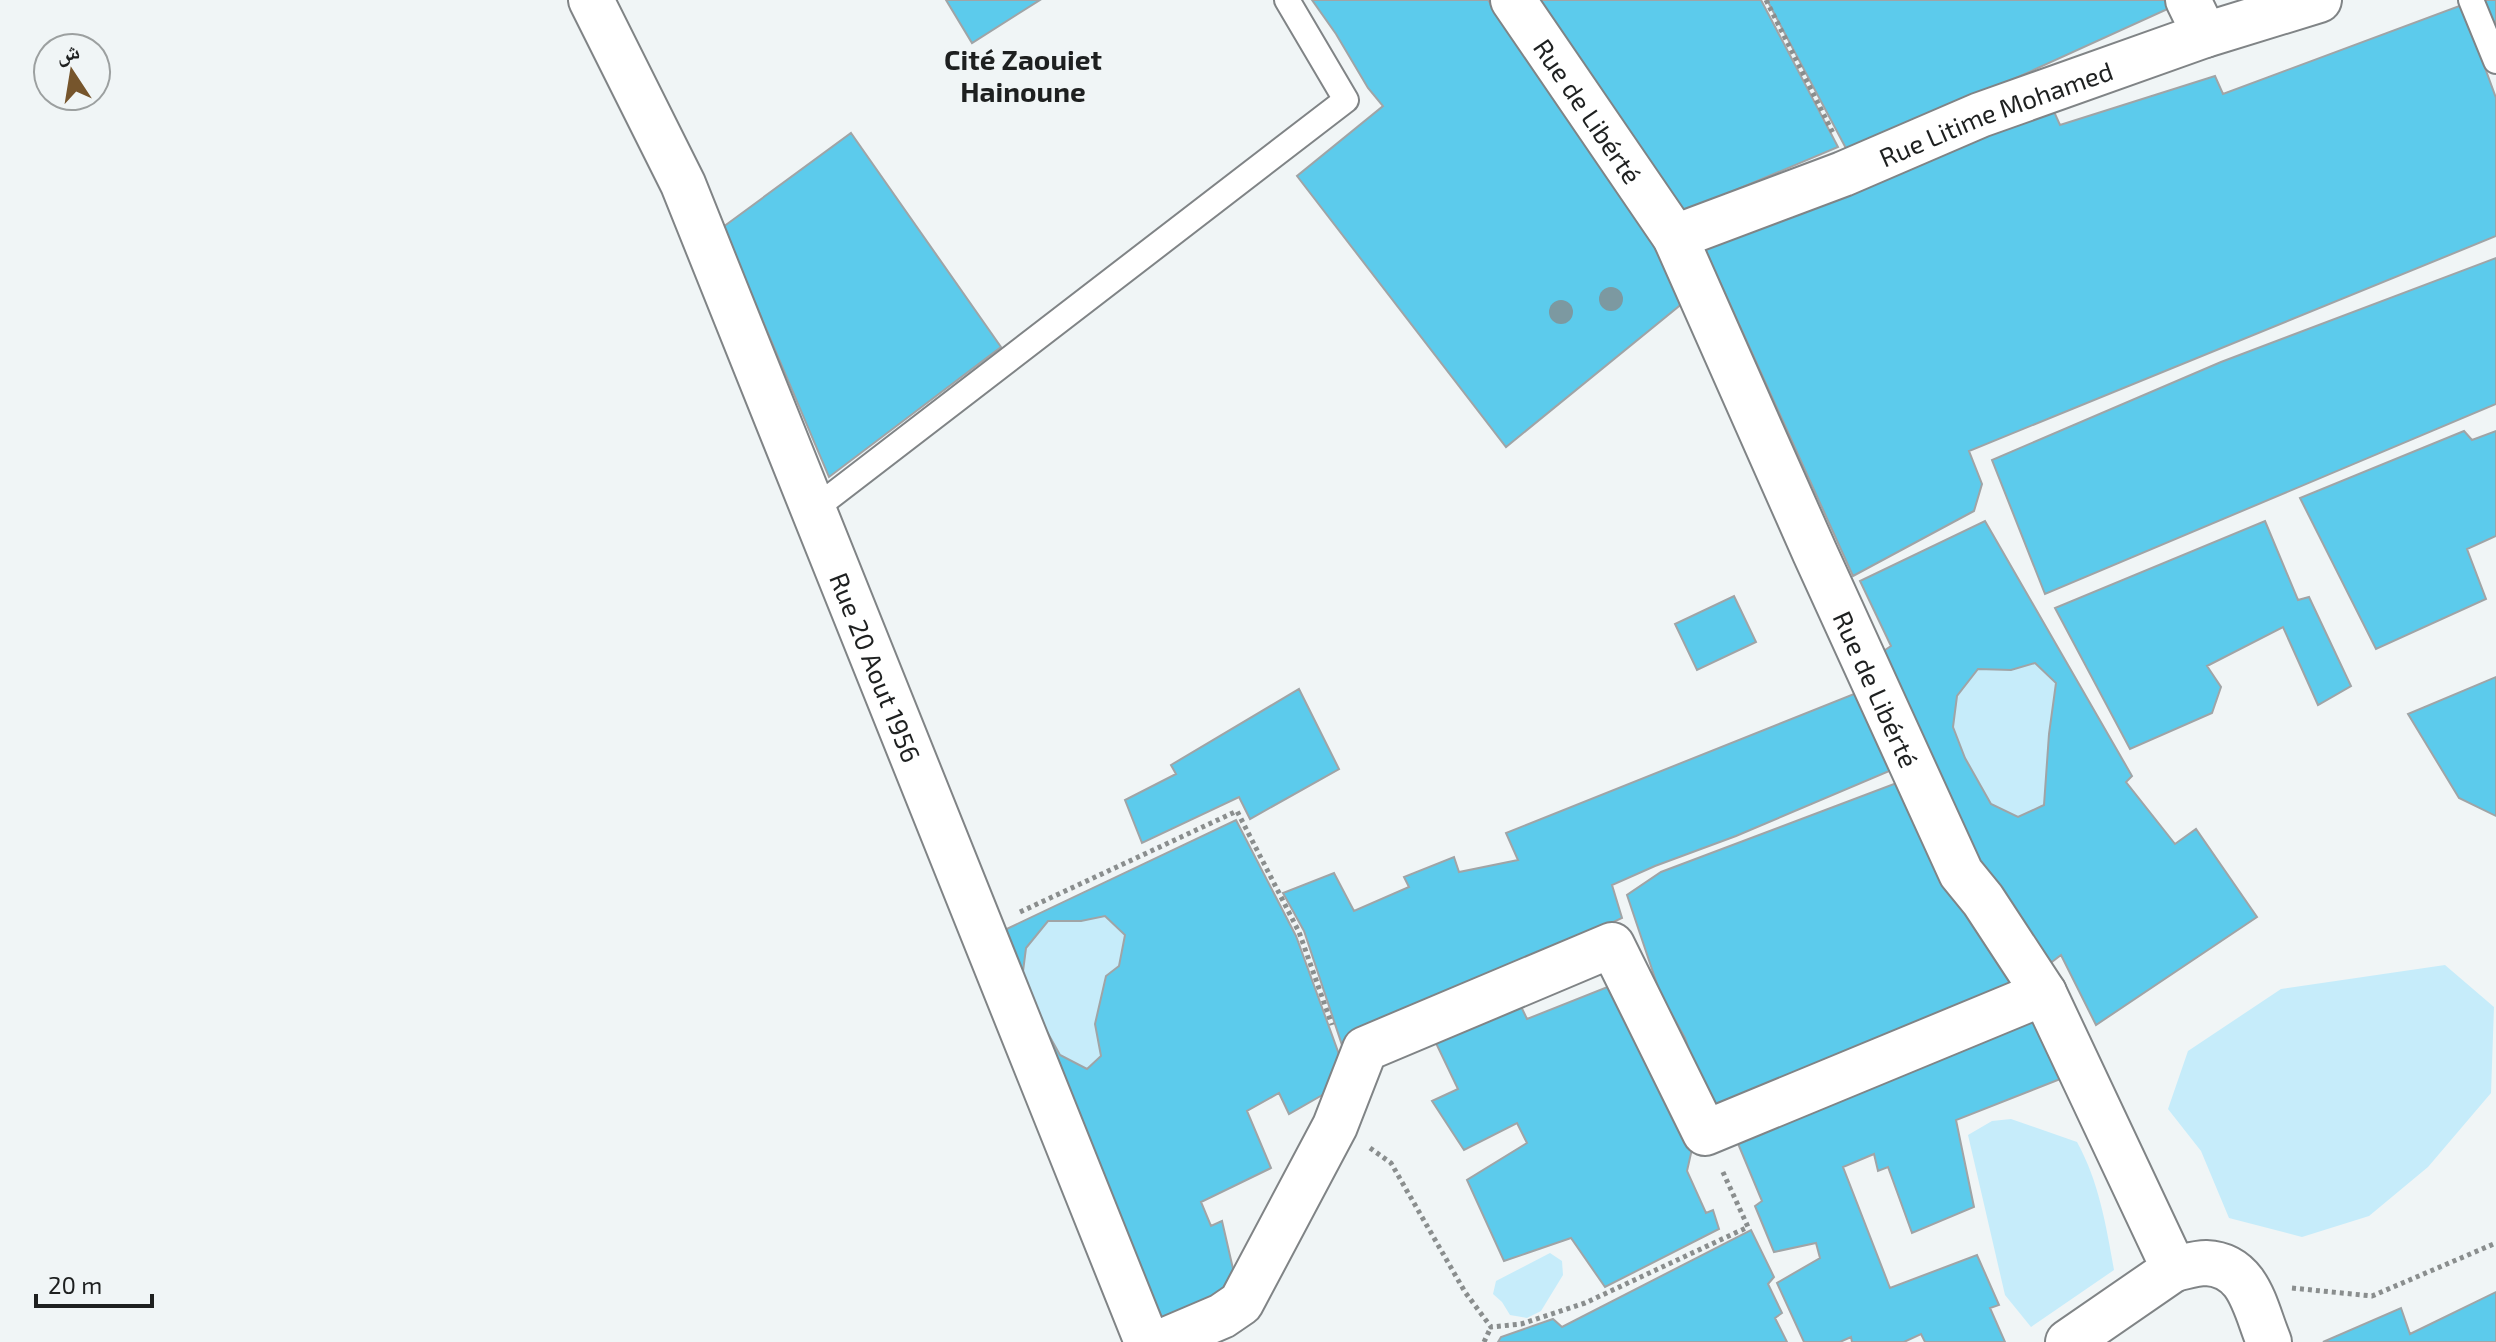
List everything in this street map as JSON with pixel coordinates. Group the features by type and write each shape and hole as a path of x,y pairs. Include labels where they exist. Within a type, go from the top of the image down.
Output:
{"street":[{"name":"Rue 20 Aout 1956","path":"591,0 683,184 1147,1342"},
{"name":"Rue de Libérté","path":"1513,0 1675,237 1961,873 1983,900 2044,993 2174,1269"},
{"name":"Rue Litime Mohamed","path":"1675,237 1852,170 2196,18 2319,0"},
{"path":"1161,1342 1222,1316 1241,1303 1335,1126 1365,1049 1612,945 1705,1133 2044,993"},
{"path":"2068,1342 2174,1269 2203,1263 2225,1266 2247,1284 2269,1342"}],"lane":[{"path":"813,510 1346,100 1287,0"},
{"path":"2471,0 2496,61"}],"path":[{"path":"1766,0 1852,170"},
{"path":"981,930 1237,811 1299,932 1341,1050 1358,1070"},
{"path":"1335,1126 1391,1163 1465,1292 1491,1327"},
{"path":"1491,1327 1521,1324 1585,1303 1748,1227 1705,1133"},
{"path":"2247,1284 2372,1296 2496,1243"},
{"path":"1484,1342 1491,1327"}],"shaded area":[{"path":"2035,663 2056,683 2044,805 2018,817 1991,804 1965,758 1953,727 1957,696 1978,669 2011,670"},
{"path":"1105,916 1125,935 1119,966 1106,976 1095,1024 1101,1056 1087,1069 1060,1055 1022,980 1026,948 1048,921 1081,921"},
{"path":"2445,965 2494,1007 2491,1093 2428,1167 2369,1216 2302,1237 2229,1218 2201,1151 2168,1109 2188,1051 2281,989"},
{"path":"2011,1119 2077,1142 2096,1188 2114,1270 2031,1327 2005,1295 1968,1135 1992,1121"},
{"path":"1550,1253 1562,1261 1563,1275 1541,1311 1527,1318 1510,1315 1493,1294 1496,1281"}],"building":[{"path":"946,0 1040,0 972,43"},
{"path":"1312,0 1488,0 1689,298 1506,447 1297,176 1383,106 1368,88"},
{"path":"1528,0 1761,0 1838,147 1681,213"},
{"path":"1767,0 2169,0 2172,7 1849,154"},
{"path":"2482,0 2496,0 2496,33"},
{"path":"2462,5 2496,98 2496,236 1969,451 1982,484 1974,511 1853,576 1701,240 2051,105 2060,125 2215,76 2223,94"},
{"path":"851,133 1001,347 829,477 723,227"},
{"path":"2496,258 2496,404 2045,594 1992,460 2221,362"},
{"path":"2464,431 2472,440 2496,431 2496,536 2467,549 2486,599 2376,649 2300,498"},
{"path":"1985,521 2132,776 2126,782 2175,844 2196,829 2257,917 2096,1025 2061,955 2040,971 1961,852 1870,660 1891,646 1860,581","holes":["2035,663 2056,683 2044,805 2018,817 1991,804 1965,758 1953,727 1957,696 1978,669 2011,670"]},
{"path":"2265,521 2298,600 2309,597 2351,686 2318,705 2283,627 2207,666 2221,687 2212,713 2130,749 2055,608"},
{"path":"1734,596 1756,642 1697,670 1675,624"},
{"path":"2496,677 2496,816 2459,798 2408,714"},
{"path":"1299,689 1339,769 1250,819 1239,797 1142,843 1125,800 1176,774 1171,765"},
{"path":"1859,692 1894,769 1612,885 1622,918 1343,1048 1304,931 1283,893 1334,873 1354,911 1409,887 1404,877 1454,857 1459,872 1518,860 1506,833"},
{"path":"1902,781 2025,987 1728,1114 1708,1106 1685,1038 1660,993 1627,895 1661,872"},
{"path":"1236,820 1296,936 1340,1057 1352,1078 1289,1114 1279,1093 1247,1111 1271,1168 1201,1202 1211,1226 1222,1221 1237,1286 1170,1325 1149,1314 996,934","holes":["1105,916 1125,935 1119,966 1106,976 1095,1024 1101,1056 1087,1069 1060,1055 1035,1010 1022,979 1026,948 1048,921 1081,921"]},
{"path":"1610,986 1692,1149 1687,1171 1706,1213 1713,1210 1719,1229 1605,1287 1571,1238 1504,1261 1467,1180 1527,1143 1517,1123 1464,1150 1432,1101 1458,1089 1434,1039 1517,998 1527,1019"},
{"path":"2031,1015 2068,1076 1956,1120 1974,1207 1912,1233 1888,1167 1878,1171 1874,1154 1843,1167 1890,1288 1977,1255 1999,1305 1990,1308 2005,1342 1925,1342 1921,1334 1904,1342 1852,1342 1851,1337 1840,1342 1804,1342 1777,1283 1820,1258 1816,1243 1774,1252 1755,1206 1762,1201 1734,1134"},
{"path":"1751,1230 1774,1277 1768,1284 1782,1313 1775,1318 1787,1342 1498,1342 1501,1337 1553,1319 1562,1327"},
{"path":"2496,1292 2496,1342 2323,1342 2401,1308 2410,1334"}],"district":[{"name":"Cité Zaouiet Hainoune","path":"1023,75"}]}
